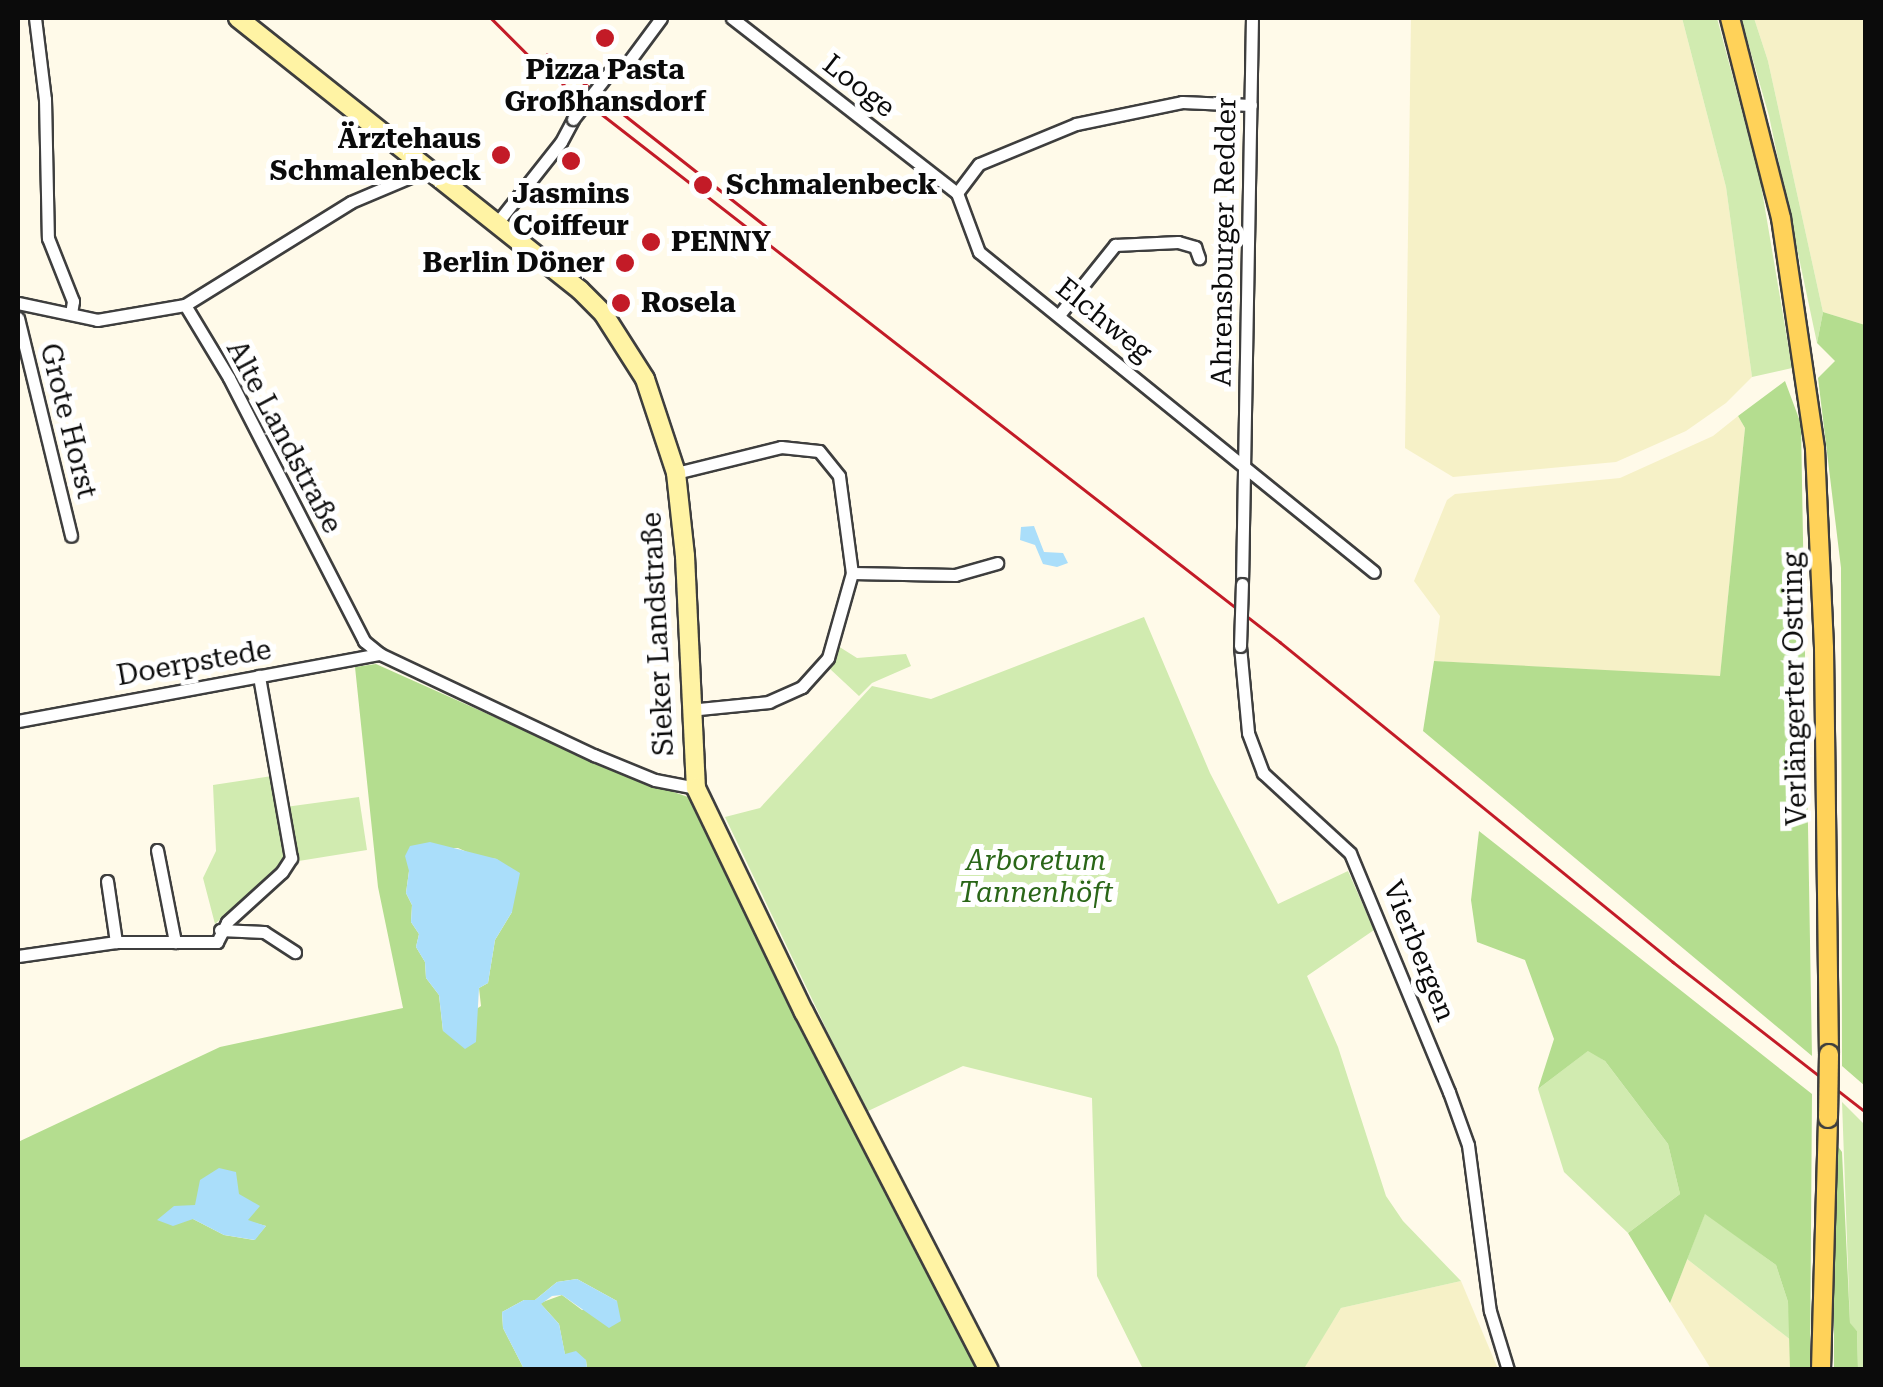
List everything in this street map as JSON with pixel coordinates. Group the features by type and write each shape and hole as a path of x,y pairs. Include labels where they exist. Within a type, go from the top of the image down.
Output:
{"main road":[{"name":"Verlängerter Ostring","path":"1730,18 1781,218 1815,448 1824,648 1829,1054 1821,1370"}],"street":[{"path":"35,18 44,99 48,238 73,301 71,314"},
{"name":"Sieker Landstraße","path":"238,18 580,290 621,339 645,379 676,474 685,556 689,710 696,788 804,1012 989,1370"},
{"name":"Looge","path":"732,18 957,193"},
{"name":"Ahrensburger Redder","path":"1242,584 1252,18"},
{"path":"498,223 609,73 627,64 654,20"},
{"path":"957,193 979,164 1076,124 1182,102 1251,105"},
{"path":"18,304 116,320 185,305 351,202 430,169"},
{"name":"Elchweg","path":"957,193 979,252 1246,467"},
{"path":"1059,315 1114,245 1178,242 1195,247 1200,258"},
{"name":"Alte Landstraße","path":"185,305 277,467 347,614 364,641 380,654 594,755 655,780 696,788"},
{"name":"Grote Horst","path":"18,318 71,536"},
{"path":"676,474 781,447 819,451 839,476 852,574 834,644 818,672 802,687 769,702 689,710"},
{"path":"1246,467 1374,572"},
{"path":"852,574 954,575 997,563"},
{"name":"Vierbergen","path":"1242,584 1240,646 1248,733 1262,773 1350,853 1450,1092 1468,1145 1490,1311 1508,1370"},
{"name":"Doerpstede","path":"18,722 380,654"},
{"path":"18,956 116,942 218,942 220,930 282,872 291,858 259,676"},
{"path":"157,850 175,942"},
{"path":"107,881 116,942"},
{"path":"220,930 264,932 294,952"}],"shaded area":[{"path":"1411,18 1682,18 1726,187 1752,377 1726,403 1686,431 1616,462 1453,477 1405,448"},
{"path":"1754,18 1865,18 1865,325 1823,312 1768,61"},
{"path":"1738,416 1745,428 1720,677 1434,661 1440,616 1414,581 1447,500 1455,494 1620,478 1713,436"},
{"path":"1687,1259 1792,1341 1790,1369 1711,1369 1670,1303"},
{"path":"1461,1281 1498,1369 1304,1367 1341,1308"}],"green space":[{"path":"1682,18 1717,18 1760,179 1792,368 1752,377 1726,187"},
{"path":"1741,18 1754,18 1768,61 1823,312 1817,343 1769,116"},
{"path":"1823,312 1865,325 1865,1086 1842,1066 1841,568 1818,378 1835,361 1817,343"},
{"path":"1785,381 1801,424 1812,1056 1423,731 1434,661 1720,676 1745,428 1738,416"},
{"name":"Arboretum Tannenhöft","path":"1144,617 1210,773 1278,904 1348,871 1374,930 1307,976 1338,1047 1386,1196 1403,1221 1461,1281 1341,1308 1305,1367 1308,1369 1143,1369 1097,1276 1092,1098 963,1066 866,1112 725,817 760,808 872,686 931,699"},
{"path":"838,646 857,658 906,654 911,666 872,683 859,696 829,668"},
{"path":"376,664 624,775 691,798 976,1369 587,1369 586,1360 565,1355 559,1324 540,1303 562,1295 582,1310 617,1301 577,1279 557,1282 535,1300 524,1300 502,1312 503,1328 524,1369 18,1370 18,1142 220,1047 403,1008 378,887 355,667","holes":["442,848 458,848 478,857 497,859 512,912 495,940 488,983 479,988 481,1006 443,1031 439,995 426,978 425,962 416,947 419,934 411,922 412,905 406,893 409,871","193,1219 247,1221 266,1226 254,1240 224,1235"]},
{"path":"272,776 278,808 359,797 367,850 280,864 215,924 203,878 216,851 213,785"},
{"path":"1479,831 1812,1094 1810,1369 1790,1369 1788,1302 1776,1265 1705,1214 1670,1303 1628,1233 1680,1194 1668,1144 1605,1061 1588,1051 1538,1089 1554,1039 1525,960 1477,942 1471,900"},
{"path":"1589,1050 1605,1061 1668,1144 1680,1194 1628,1233 1564,1172 1538,1089"},
{"path":"1842,1102 1865,1125 1865,1369 1858,1369 1857,1331 1850,1324"},
{"path":"1834,1141 1842,1152 1850,1323 1857,1331 1858,1369 1834,1370"},
{"path":"1705,1213 1776,1265 1788,1302 1792,1341 1687,1259"}],"water":[{"path":"1034,526 1044,552 1063,553 1068,563 1057,567 1043,564 1035,545 1020,540 1021,527"},
{"path":"430,842 497,859 520,873 512,912 495,940 488,983 479,988 476,1042 465,1049 443,1031 439,995 426,978 425,962 416,947 419,934 411,922 412,905 406,893 409,871 405,856 410,846"},
{"path":"219,1168 236,1172 239,1194 260,1206 248,1220 266,1226 255,1240 224,1235 193,1219 173,1226 157,1220 174,1206 195,1205 200,1180"},
{"path":"577,1279 617,1301 621,1321 609,1328 562,1295 552,1296 541,1304 559,1324 565,1354 576,1351 586,1360 587,1369 524,1369 503,1328 502,1312 524,1300 535,1300 557,1282"}],"railway":[{"path":"491,18 536,63 1280,642 1673,962 1866,1112"},
{"path":"547,54 771,230"}],"place":[{"name":"Pizza Pasta Großhansdorf","path":"605,38"},
{"name":"Ärztehaus Schmalenbeck","path":"501,155"},
{"name":"Jasmins Coiffeur","path":"571,161"},
{"name":"Schmalenbeck","path":"703,185"},
{"name":"PENNY","path":"651,242"},
{"name":"Berlin Döner","path":"625,263"},
{"name":"Rosela","path":"621,303"}]}
